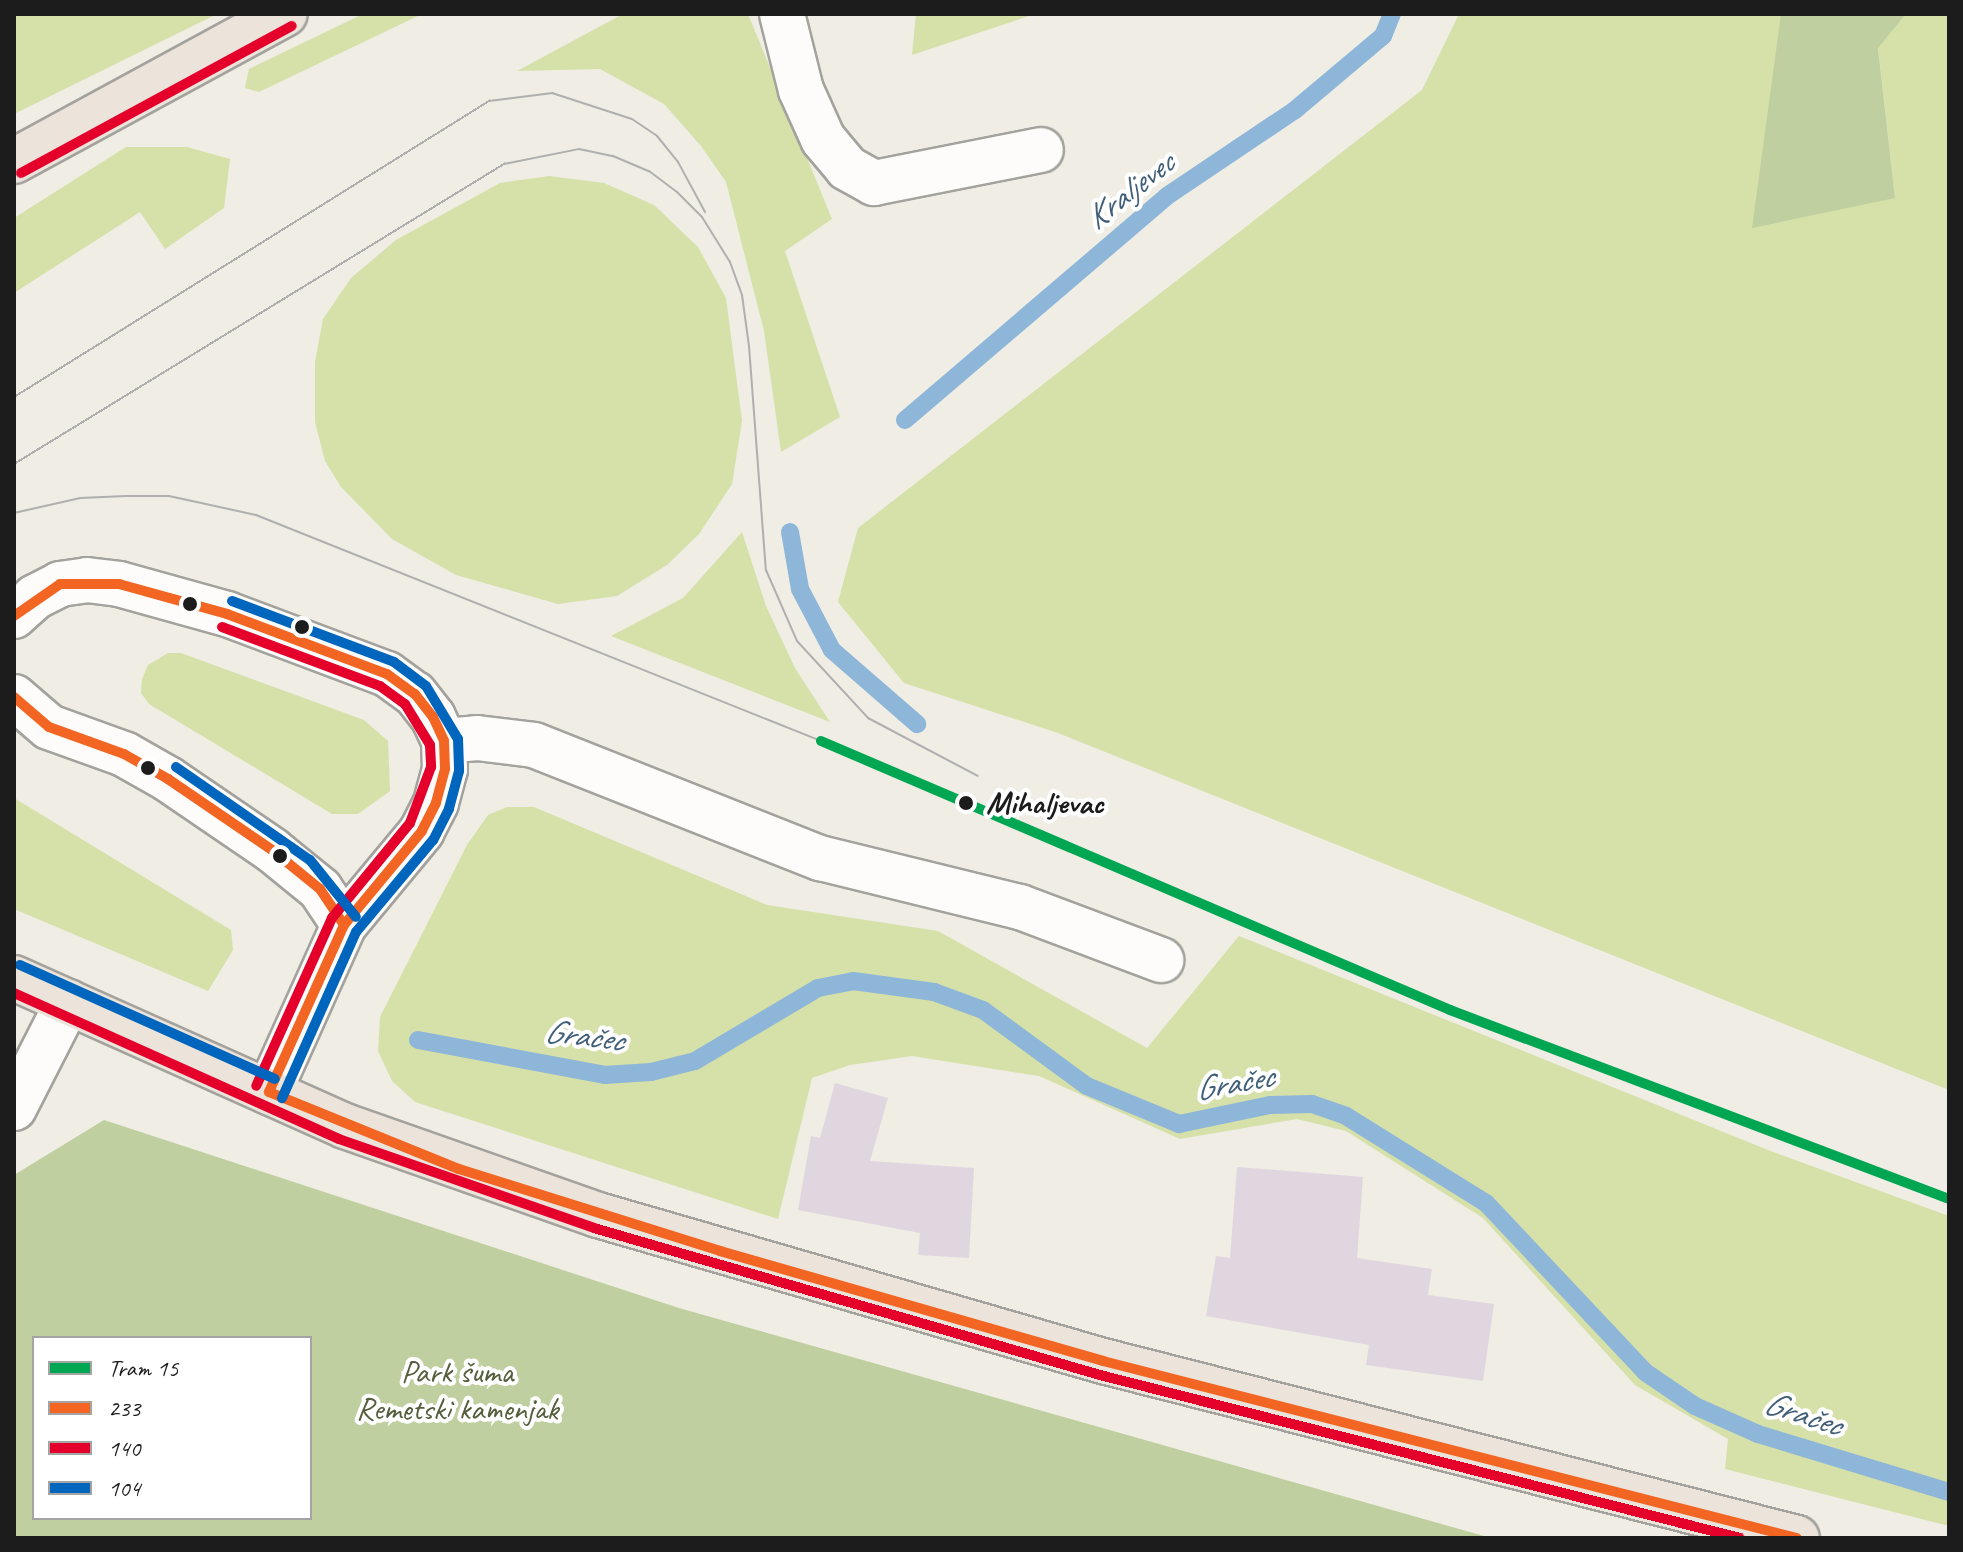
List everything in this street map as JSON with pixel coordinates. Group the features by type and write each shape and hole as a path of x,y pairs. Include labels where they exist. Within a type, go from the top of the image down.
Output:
{"main road":[{"path":"14,161 285,14"},
{"path":"14,978 269,1092 459,1169 690,1242 1103,1361 1797,1538"}],"street":[{"path":"782,14 801,90 823,139 847,168 874,183 1041,150"},
{"path":"14,616 35,597 87,580 227,614 387,674 415,694 444,741 445,769 422,831 344,925 269,1092"},
{"path":"14,697 49,727 124,754 168,779 272,850 320,889 344,925"},
{"path":"444,741 477,738 534,745 820,858 1020,907 1161,960"},
{"path":"14,1108 68,1002"}],"green space":[{"path":"14,14 217,14 14,114"},
{"path":"363,14 422,14 259,92 245,88 249,69"},
{"path":"623,14 748,14 832,219 785,251 840,417 781,452 764,331 726,182 701,146 664,104 600,69 517,71"},
{"path":"916,14 1035,14 912,55"},
{"path":"1459,14 1781,14 1781,27 1895,198 1878,47 1906,14 1949,14 1949,1090 1058,733 904,683 838,602 858,528 1422,90"},
{"path":"1781,14 1906,14 1878,48 1895,198 1752,228"},
{"path":"126,147 187,147 230,159 224,208 165,249 140,212 14,293 14,218"},
{"path":"549,176 604,183 654,205 698,247 726,298 742,421 732,484 699,534 667,565 617,596 558,604 456,575 392,539 341,487 325,461 315,422 315,362 323,319 351,278 396,240 500,183"},
{"path":"742,532 766,606 795,668 830,722 611,636 683,598"},
{"path":"168,653 181,653 364,720 388,741 390,791 358,814 332,814 149,704 141,693 142,679 148,665"},
{"path":"14,798 231,930 233,950 208,991 14,909"},
{"path":"507,807 534,807 767,905 938,931 1147,1048 1239,936 1768,1150 1949,1216 1949,1526 1725,1469 1728,1439 1635,1385 1483,1218 1346,1131 1297,1119 1180,1139 1039,1076 912,1056 850,1065 812,1078 778,1219 415,1102 392,1081 378,1051 380,1017 467,845 488,815"},
{"name":"Park šuma Remetski kamenjak","path":"104,1120 679,1308 1491,1538 14,1538 14,1175"}],"building":[{"path":"835,1083 888,1098 870,1161 974,1168 969,1258 918,1255 920,1233 798,1210 811,1136 820,1138"},
{"path":"1237,1167 1363,1177 1357,1258 1432,1269 1428,1295 1494,1304 1483,1381 1366,1365 1369,1345 1206,1316 1216,1256 1230,1258"}],"waterway":[{"name":"Kraljevec","path":"905,420 1167,196 1295,110 1383,36 1392,14"},
{"path":"790,532 800,589 832,650 917,724"},
{"name":"Gračec","path":"418,1040 605,1075 651,1072 695,1061 818,988 853,981 934,992 983,1010 1087,1086 1179,1124 1270,1105 1312,1104 1346,1116 1486,1203 1645,1372 1695,1406 1758,1434 1949,1492"}],"tram line":[{"path":"14,397 489,101 552,93 632,119 657,136 678,162 705,212"},
{"path":"14,464 504,164 579,149 613,156 649,171 677,192 702,217 730,262 742,295 749,346 766,570 797,641 868,718 978,776"},
{"path":"14,513 80,498 169,496 256,515 821,741"},
{"name":"15","path":"821,741 1450,1010 1949,1199"}],"transit line":[{"name":"140","path":"21,173 292,26"},
{"name":"233","path":"14,616 60,584 119,584 227,614 387,674 415,694 433,717 444,741 445,769 436,803 422,831 344,925 269,1092"},
{"name":"104","path":"232,601 394,662 426,686 458,739 459,771 449,809 433,840 356,932 282,1098"},
{"name":"140","path":"222,627 380,686 405,704 430,745 431,767 410,823 332,918 256,1086"},
{"name":"233","path":"14,697 49,727 124,754 168,779 272,850 320,889 344,925"},
{"name":"104","path":"176,767 310,860 356,917"},
{"name":"104","path":"20,965 275,1079"},
{"name":"140","path":"14,993 339,1139 594,1228 1100,1375 1740,1538"},
{"name":"233","path":"269,1092 459,1169 720,1251 1103,1361 1797,1538"}],"place":[{"name":"Mihaljevac","path":"966,803"}]}
